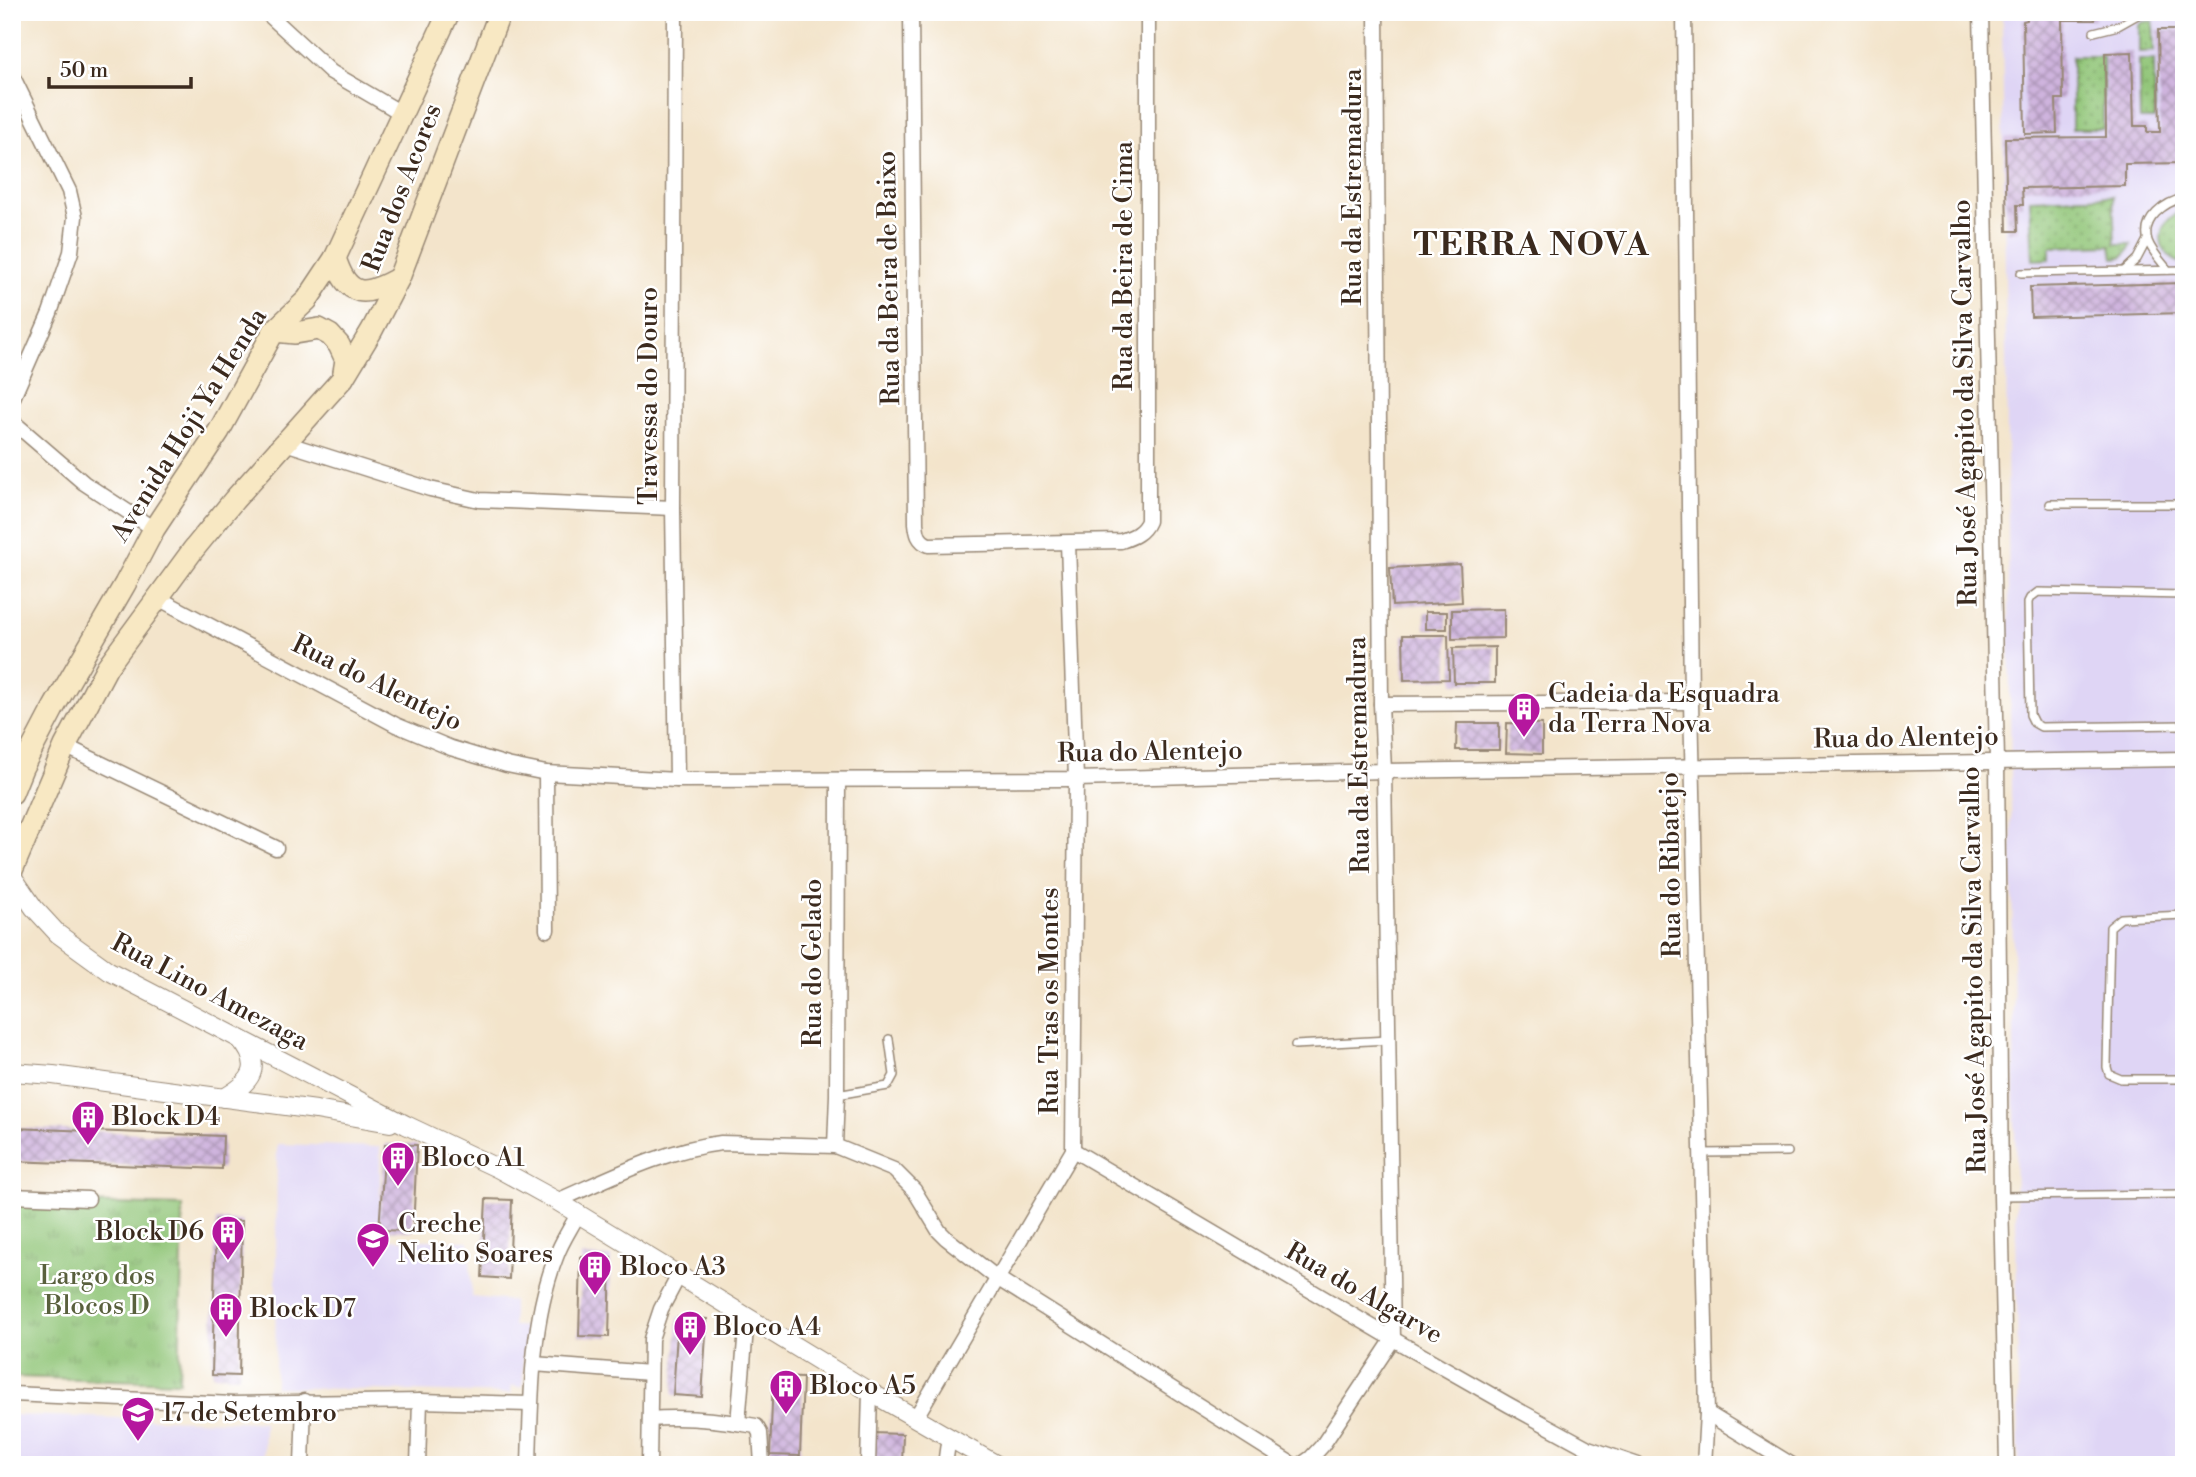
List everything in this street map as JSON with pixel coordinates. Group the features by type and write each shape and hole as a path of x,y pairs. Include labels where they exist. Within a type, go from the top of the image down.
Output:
{"main road":[{"name":"Avenida Hoji Ya Henda","path":"12,793 54,707 154,529 219,431 274,331 307,300 335,258 449,12"},
{"name":"Rua dos Acores","path":"343,379 399,278 500,12"},
{"path":"335,258 341,276 349,285 361,291 377,291 399,278"},
{"path":"12,870 65,746 107,667 225,510 343,379 346,360 340,345 330,335 319,329 295,333 274,331"}],"street":[{"path":"267,12 331,72 403,114"},
{"name":"Travessa do Douro","path":"675,12 673,508 677,780"},
{"name":"Rua da Beira de Baixo","path":"911,12 918,534 922,542 929,545 1068,543"},
{"name":"Rua da Beira de Cima","path":"1068,543 1121,541 1138,534 1148,521 1148,12"},
{"name":"Rua da Estremadura","path":"1376,12 1381,704 1393,1339"},
{"name":"Rua do Ribatejo","path":"1684,12 1693,765 1707,1413 1704,1465"},
{"name":"Rua José Agapito da Silva Carvalho","path":"1981,12 1997,761 2001,1196 2007,1465"},
{"path":"12,75 69,191 75,217 71,252 12,400"},
{"path":"12,421 84,483 154,529"},
{"path":"285,443 418,486 479,500 673,508"},
{"name":"Rua Tras os Montes","path":"916,1417 1073,1150 1076,779 1068,543"},
{"name":"Rua do Alentejo","path":"158,598 396,725 452,748 507,765 546,773 677,780 1076,779 1693,765 2184,759"},
{"path":"1381,704 1692,702"},
{"path":"65,746 276,848"},
{"path":"546,773 547,930"},
{"name":"Rua do Gelado","path":"835,1146 838,780"},
{"name":"Rua Lino Amezaga","path":"12,876 34,908 58,934 109,971 557,1201 870,1392 998,1465"},
{"path":"224,1098 241,1088 251,1077 253,1062 250,1051 238,1037"},
{"name":"Rua Lino Amezaga","path":"12,1072 53,1075 316,1110 406,1125"},
{"path":"557,1201 641,1165 702,1145 721,1143 835,1146 894,1170 905,1179 925,1206 939,1231 997,1278 1293,1465"},
{"name":"Rua do Algarve","path":"1073,1150 1393,1339 1566,1437 1588,1448 1637,1465"},
{"path":"12,1196 88,1199"},
{"path":"529,1465 530,1404 540,1317 556,1255 578,1214"},
{"path":"649,1465 652,1339 661,1309 679,1275"},
{"path":"738,1423 747,1317"},
{"path":"1301,1465 1322,1446 1393,1339"},
{"path":"534,1364 650,1373"},
{"path":"868,1465 870,1392"},
{"path":"12,1394 233,1404 420,1401 530,1404"},
{"path":"302,1465 304,1401"},
{"path":"418,1465 420,1401"},
{"path":"1707,1413 1792,1465"},
{"path":"650,1419 670,1418 755,1426 760,1433 762,1465"},
{"path":"945,1465 949,1436"}],"lane":[{"path":"2094,32 2118,26 2143,12"},
{"path":"2124,271 2137,259 2147,240 2153,215 2174,200 2184,198"},
{"path":"2147,240 2168,270"},
{"path":"2021,273 2184,270"},
{"path":"2050,504 2184,504"},
{"path":"2184,594 2038,592 2028,602 2030,715 2034,723 2041,727 2184,725"},
{"path":"2184,915 2121,918 2110,927 2107,1067 2109,1074 2121,1079 2184,1079"},
{"path":"837,1095 888,1086 894,1075 889,1039"},
{"path":"1295,1045 1388,1040"},
{"path":"1701,1153 1788,1152"},
{"path":"2001,1196 2184,1194"}],"shaded area":[{"path":"2002,12 2184,12 2184,1465 2019,1465"},
{"name":"Creche Nelito Soares","path":"277,1144 380,1147 380,1239 469,1241 472,1297 513,1301 513,1326 531,1327 531,1354 523,1351 523,1388 512,1386 511,1394 275,1387"},
{"name":"17 de Setembro","path":"12,1415 264,1422 263,1465 12,1465"}],"green space":[{"path":"2153,21 2154,51 2139,52 2139,25"},
{"path":"2072,56 2103,56 2103,129 2072,129"},
{"path":"2139,60 2154,60 2155,119 2140,119"},
{"path":"2113,196 2115,244 2131,244 2125,255 2113,258 2111,245 2050,247 2050,259 2033,260 2030,199"},
{"path":"2184,211 2184,264 2167,253 2161,238 2167,222"},
{"name":"Largo dos Blocos D","path":"12,1201 183,1206 179,1382 12,1377"}],"building":[{"path":"2027,12 2095,12 2095,20 2062,20 2063,99 2056,99 2057,133 2025,134 2023,21 2027,20"},
{"path":"2158,30 2184,30 2184,163 2125,164 2125,186 2022,188 2023,205 2017,205 2018,231 2007,231 2005,138 2106,137 2105,53 2132,52 2134,126 2147,126 2147,132 2160,132"},
{"path":"2184,283 2184,313 2031,317 2030,287"},
{"path":"1460,564 1462,602 1392,606 1390,568"},
{"path":"1504,609 1504,638 1452,639 1452,610"},
{"path":"1425,612 1447,612 1447,629 1425,629"},
{"path":"1403,635 1448,635 1449,679 1404,680"},
{"path":"1495,647 1495,683 1454,683 1453,648"},
{"path":"1457,723 1499,723 1499,750 1456,750"},
{"name":"Cadeia da Esquadra da Terra Nova","path":"1507,723 1542,724 1542,754 1506,753"},
{"path":"12,1128 223,1136 222,1169 12,1161"},
{"name":"Bloco A1","path":"385,1144 417,1145 413,1231 379,1230"},
{"path":"486,1199 512,1200 509,1279 482,1277"},
{"path":"216,1220 242,1221 239,1376 212,1375"},
{"name":"Bloco A3","path":"581,1256 611,1257 609,1337 579,1336"},
{"name":"Bloco A4","path":"678,1317 707,1319 702,1397 673,1395"},
{"name":"Bloco A5","path":"773,1377 803,1378 800,1456 770,1455"},
{"path":"872,1433 903,1434 902,1465 872,1465"}],"place":[{"name":"Cadeia da Esquadra da Terra Nova","path":"1524,739"},
{"name":"Block D4","path":"88,1147"},
{"name":"Bloco A1","path":"398,1188"},
{"name":"Block D6","path":"228,1262"},
{"name":"Creche Nelito Soares","path":"373,1269"},
{"name":"Bloco A3","path":"595,1297"},
{"name":"Block D7","path":"226,1339"},
{"name":"Bloco A4","path":"690,1357"},
{"name":"Bloco A5","path":"786,1416"},
{"name":"17 de Setembro","path":"138,1443"}],"district":[{"name":"TERRA NOVA","path":"1532,245"}]}
